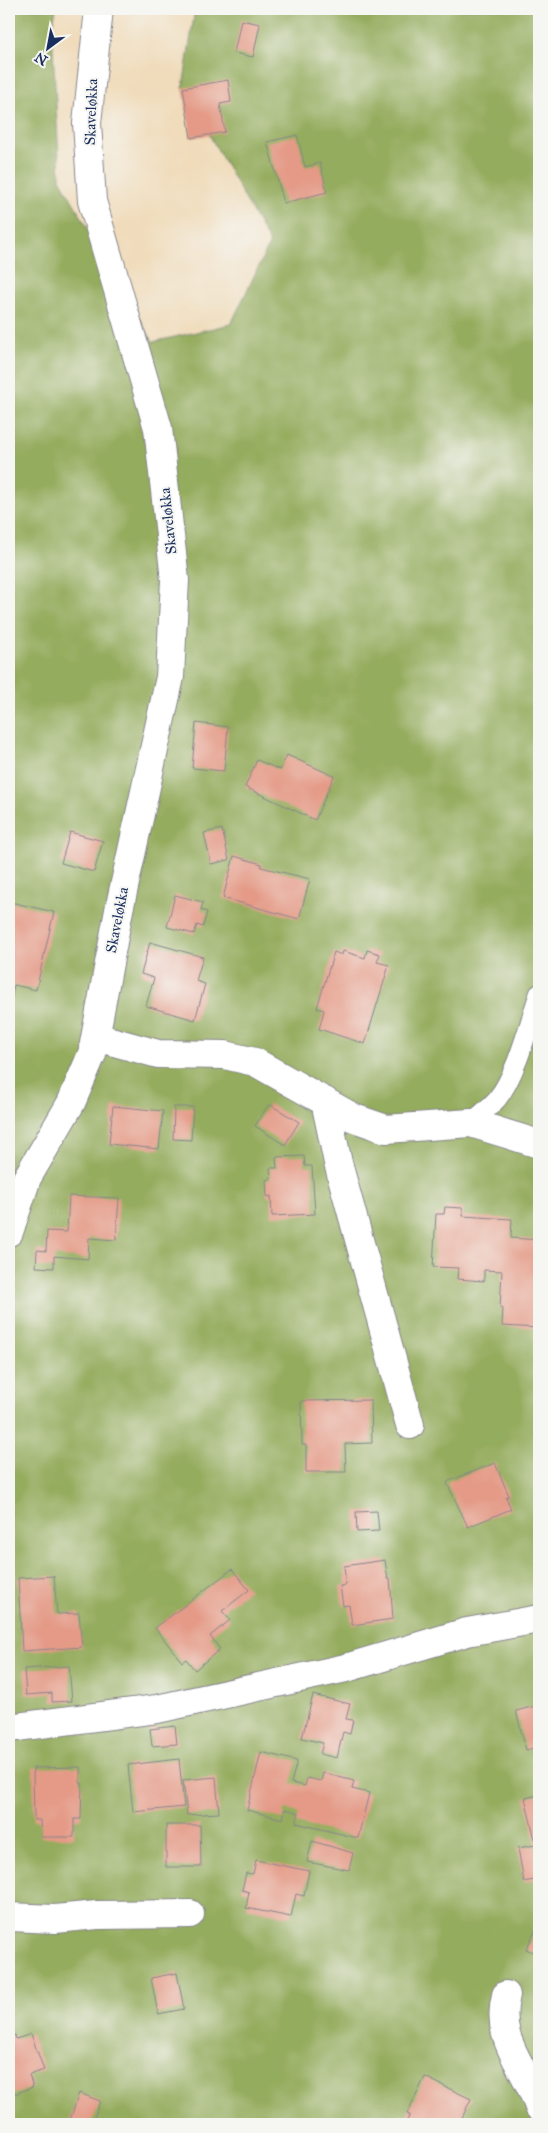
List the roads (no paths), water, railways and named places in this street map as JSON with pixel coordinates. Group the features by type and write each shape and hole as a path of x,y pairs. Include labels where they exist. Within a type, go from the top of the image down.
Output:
{"street":[{"name":"Skaveløkka","path":"9,1232 27,1178 71,1103 92,1054 119,910 170,677 175,580 158,428 92,201 87,123 99,9"},
{"path":"96,1037 158,1054 225,1055 255,1062 354,1118 386,1129 471,1123 539,1144"},
{"path":"325,1101 338,1163 410,1425"},
{"path":"9,1728 158,1710 346,1668 467,1632 539,1619"},
{"path":"9,1917 55,1920 97,1915 190,1914"},
{"path":"506,1995 502,2012 504,2033 535,2093 539,2107"}],"lane":[{"path":"471,1123 496,1100 504,1088 523,1043 539,994"}]}
